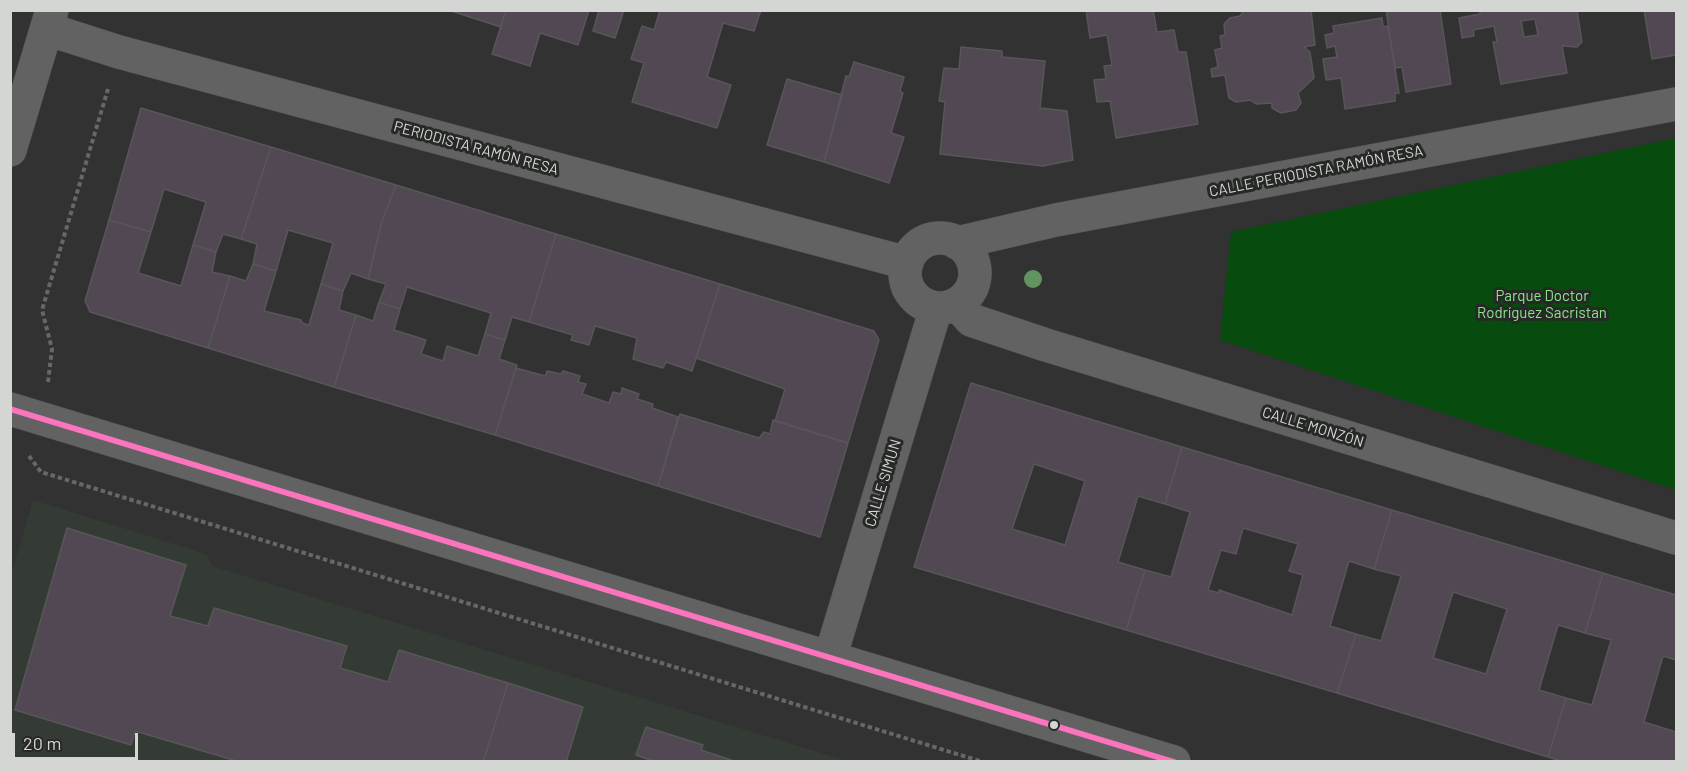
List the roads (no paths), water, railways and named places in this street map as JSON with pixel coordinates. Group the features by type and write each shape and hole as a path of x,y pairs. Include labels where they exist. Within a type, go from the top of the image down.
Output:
{"street":[{"path":"10,150 49,20"},
{"name":"PERIODISTA RAMÓN RESA","path":"49,20 130,55 907,263"},
{"name":"CALLE PERIODISTA RAMÓN RESA","path":"957,243 1056,220 1677,104"},
{"path":"950,239 957,243 969,253 975,264 976,274 968,295 946,306 919,301 910,292 906,281 907,263 916,248 926,241 950,239"},
{"name":"CALLE MONZÓN","path":"946,306 971,320 1024,338 1677,538"},
{"name":"CALLE SIMUN","path":"830,658 946,306"},
{"path":"10,409 1174,762"}],"park label":[{"name":"Parque Doctor Rodríguez Sacristan","path":"1542,304"}]}
